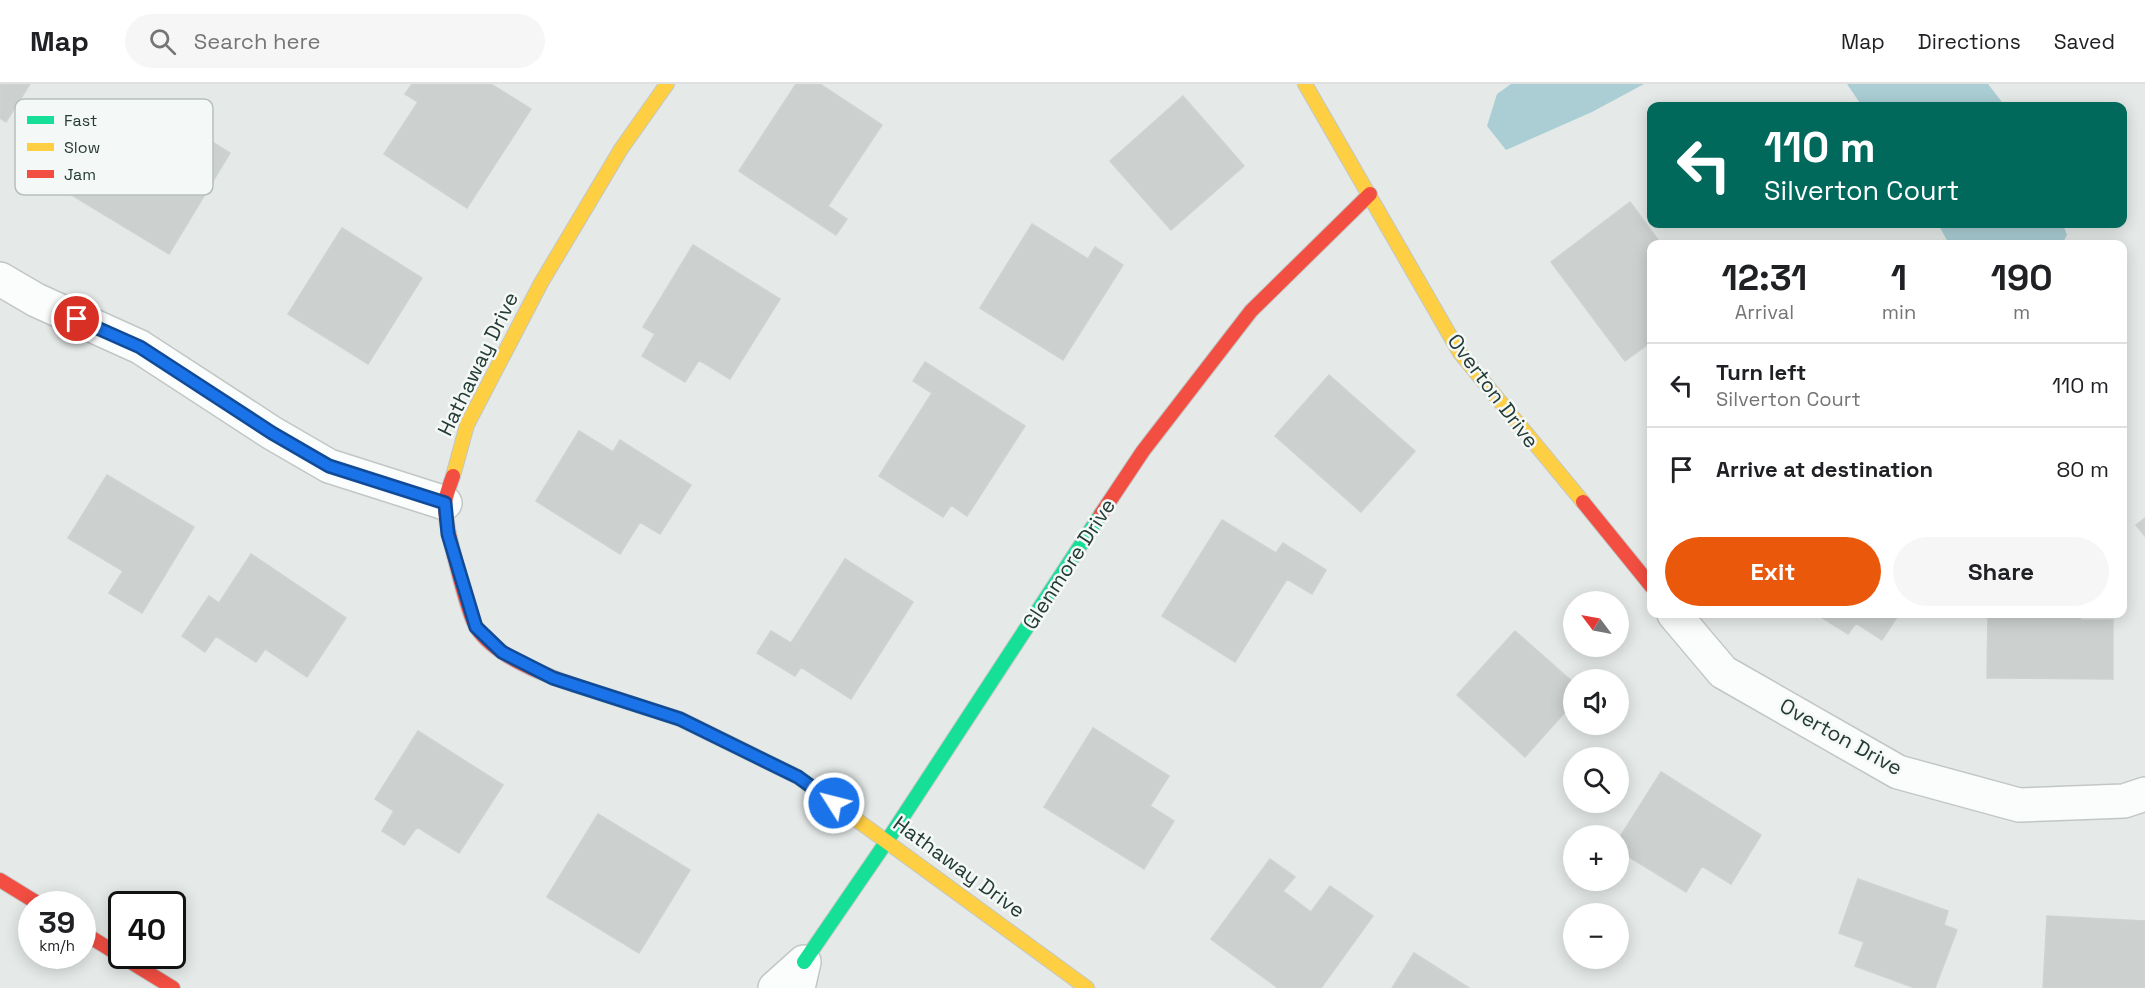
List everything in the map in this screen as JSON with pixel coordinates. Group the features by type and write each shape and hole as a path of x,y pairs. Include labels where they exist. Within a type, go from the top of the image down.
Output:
{"street":[{"name":"Hathaway Drive","path":"667,84 621,149 541,284 467,425 445,503 448,534 476,627 502,652 553,678 680,719 798,777 1087,988"},
{"name":"Overton Drive","path":"1305,84 1460,353 1647,581"},
{"name":"Glenmore Drive","path":"775,988 801,975 1143,451 1251,310 1370,194"},
{"path":"0,279 36,300 140,347 272,433 329,466 445,503"},
{"name":"Overton Drive","path":"1677,618 1723,672 1898,772 2019,805 2124,801 2145,794"},
{"path":"0,880 18,891"},
{"path":"96,941 173,988"}],"water":[{"path":"1511,84 1644,84 1592,112 1506,150 1487,126 1497,94"},
{"path":"1847,84 1988,84 2002,102 1859,102"},
{"path":"1940,228 2064,228 2067,235 2064,240 1947,240"}],"building":[{"path":"0,84 30,84 21,99 15,99 15,108 6,122 0,118"},
{"path":"412,84 491,84 531,109 467,208 384,154 418,102 405,94"},
{"path":"796,84 820,84 882,125 828,206 847,219 836,235 739,171"},
{"path":"1183,96 1244,166 1171,230 1110,161"},
{"path":"213,142 230,153 213,181"},
{"path":"72,195 205,195 169,254"},
{"path":"1630,202 1658,240 1647,240 1647,345 1625,361 1551,262"},
{"path":"1032,224 1088,259 1095,247 1123,265 1063,360 980,308"},
{"path":"342,228 422,278 368,364 288,314"},
{"path":"693,245 780,299 730,379 699,360 685,382 642,356 655,334 643,327"},
{"path":"925,362 1025,426 967,516 951,505 943,517 879,476 932,393 913,381"},
{"path":"1329,375 1415,451 1361,512 1275,436"},
{"path":"579,431 613,452 620,440 691,485 660,534 640,522 620,554 536,501"},
{"path":"107,475 194,527 142,613 109,593 123,571 68,538"},
{"path":"2145,518 2145,536 2136,525"},
{"path":"1222,520 1276,553 1283,543 1326,570 1312,594 1287,579 1235,662 1162,616"},
{"path":"251,554 346,618 307,677 265,649 256,662 216,636 205,652 182,636 209,596 219,603"},
{"path":"845,559 913,602 851,699 801,667 795,676 757,653 771,631 791,643"},
{"path":"1822,618 1896,618 1882,640 1856,623 1848,634"},
{"path":"1988,618 2113,620 2113,679 1987,678"},
{"path":"1515,631 1563,673 1563,714 1525,757 1457,695"},
{"path":"1093,728 1169,776 1150,806 1174,821 1144,869 1044,807"},
{"path":"418,731 503,785 459,853 417,827 404,845 382,831 394,811 375,799"},
{"path":"1661,772 1761,835 1731,884 1702,866 1686,892 1629,857 1627,825"},
{"path":"598,814 690,870 639,953 547,897"},
{"path":"1270,859 1295,877 1283,891 1311,912 1330,886 1373,916 1321,988 1278,988 1211,939"},
{"path":"1858,879 1948,911 1944,925 1957,930 1935,988 1915,988 1855,966 1864,942 1839,933"},
{"path":"2047,916 2145,921 2145,988 2043,988"},
{"path":"1414,953 1469,988 1392,988"}],"traffic: fast":[{"path":"804,962 887,841 1101,514"},
{"path":"574,685 680,719 798,777 846,812"}],"traffic: slow":[{"path":"453,476 467,425 541,283 621,149 667,84"},
{"path":"1305,84 1460,353 1583,502"},
{"path":"846,812 1087,988"}],"traffic: jam":[{"path":"1101,514 1143,451 1251,311 1370,194"},
{"path":"453,476 445,503 445,512 467,604 476,627 485,638 507,656 534,670 574,685"},
{"path":"1583,502 1647,581"},
{"path":"0,880 18,891"},
{"path":"96,941 173,988"}],"route":[{"path":"77,319 140,347 272,433 329,466 445,503 448,534 476,627 502,652 553,678 680,719 798,777 834,803"}]}
